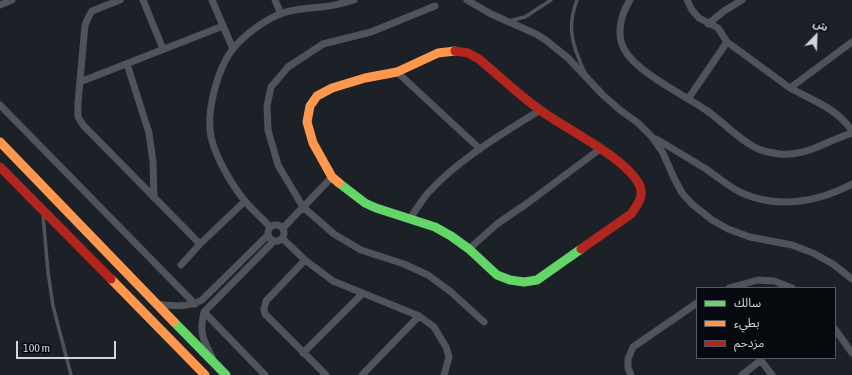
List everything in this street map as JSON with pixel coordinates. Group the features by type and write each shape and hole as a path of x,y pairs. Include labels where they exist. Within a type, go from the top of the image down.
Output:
{"street":[{"path":"0,5 12,0"},
{"path":"120,0 92,11 85,25 78,117 83,125 200,244"},
{"path":"143,0 163,49"},
{"path":"212,0 233,49"},
{"path":"275,0 280,14"},
{"path":"270,227 245,201 223,168 211,137 210,120 213,99 220,74 233,49 254,29 280,14 354,0"},
{"path":"468,0 506,21 526,28 547,41 576,66 603,96 638,123 652,137 663,153 682,193 692,204 712,220 745,236 792,245 813,253 833,264 852,279"},
{"path":"630,0 622,18 620,31 624,50 635,63 643,69 706,110 747,142 760,149 773,153 791,155 803,153 852,132 847,123 838,115 821,104 790,88 727,42 718,28 708,24 696,14 687,0"},
{"path":"708,24 724,11 742,0"},
{"path":"435,6 371,32 323,44 288,67 271,88 266,106 268,130 278,165 303,207 334,234 361,250 404,264 428,275 451,292 484,322"},
{"path":"80,82 223,26"},
{"path":"688,99 727,42"},
{"path":"790,88 852,42"},
{"path":"455,51 468,54 479,59 540,110 617,160 631,173 640,187 641,198 638,205 630,214 537,280 524,282 510,280 497,275 469,249 435,227 365,203 332,177 313,143 307,122 310,106 317,96 332,88 365,78 397,72 438,52 455,51"},
{"path":"126,64 149,132 153,162 154,198"},
{"path":"397,72 480,148"},
{"path":"0,105 195,304"},
{"path":"410,218 427,194 445,176 480,148 540,110"},
{"path":"652,137 695,162 734,189 757,198 778,201 804,201 825,196 852,184"},
{"path":"0,142 226,375"},
{"path":"469,249 497,224 600,149"},
{"path":"0,167 204,375"},
{"path":"282,228 332,177"},
{"path":"181,265 200,244 245,201"},
{"path":"157,304 183,306 195,304 202,300 268,235 270,227 275,224 282,228 284,233 282,238 277,241 274,240 204,312 201,324 202,335 214,363"},
{"path":"268,235 274,240"},
{"path":"282,238 305,260 333,281 419,316 434,327 446,346 448,357 444,375"},
{"path":"305,260 266,302 264,309 265,314 326,375"},
{"path":"733,287 758,280 774,282 789,287"},
{"path":"303,353 362,294"},
{"path":"631,375 628,368 628,359 633,346 696,304"},
{"path":"204,312 265,375"},
{"path":"362,375 419,316"},
{"path":"836,330 852,353"},
{"path":"742,375 760,359 772,375"}],"lane":[{"path":"506,21 526,17 551,0"},
{"path":"577,0 572,18 571,36 575,51 588,79"},
{"path":"43,210 48,272 53,306 71,375"}],"traffic: fast":[{"path":"339,183 365,203 435,227 451,236 469,249 497,275 510,280 524,282 537,280 581,249"},
{"path":"174,322 226,375"}],"traffic: slow":[{"path":"339,183 332,177 313,143 307,122 310,106 317,96 332,88 365,78 397,72 438,53 455,51"},
{"path":"0,142 174,322"},
{"path":"111,279 205,375"}],"traffic: jam":[{"path":"455,51 468,53 479,59 540,110 609,154 633,175 641,190 638,205 631,214 581,249"},
{"path":"0,167 111,279"}]}
